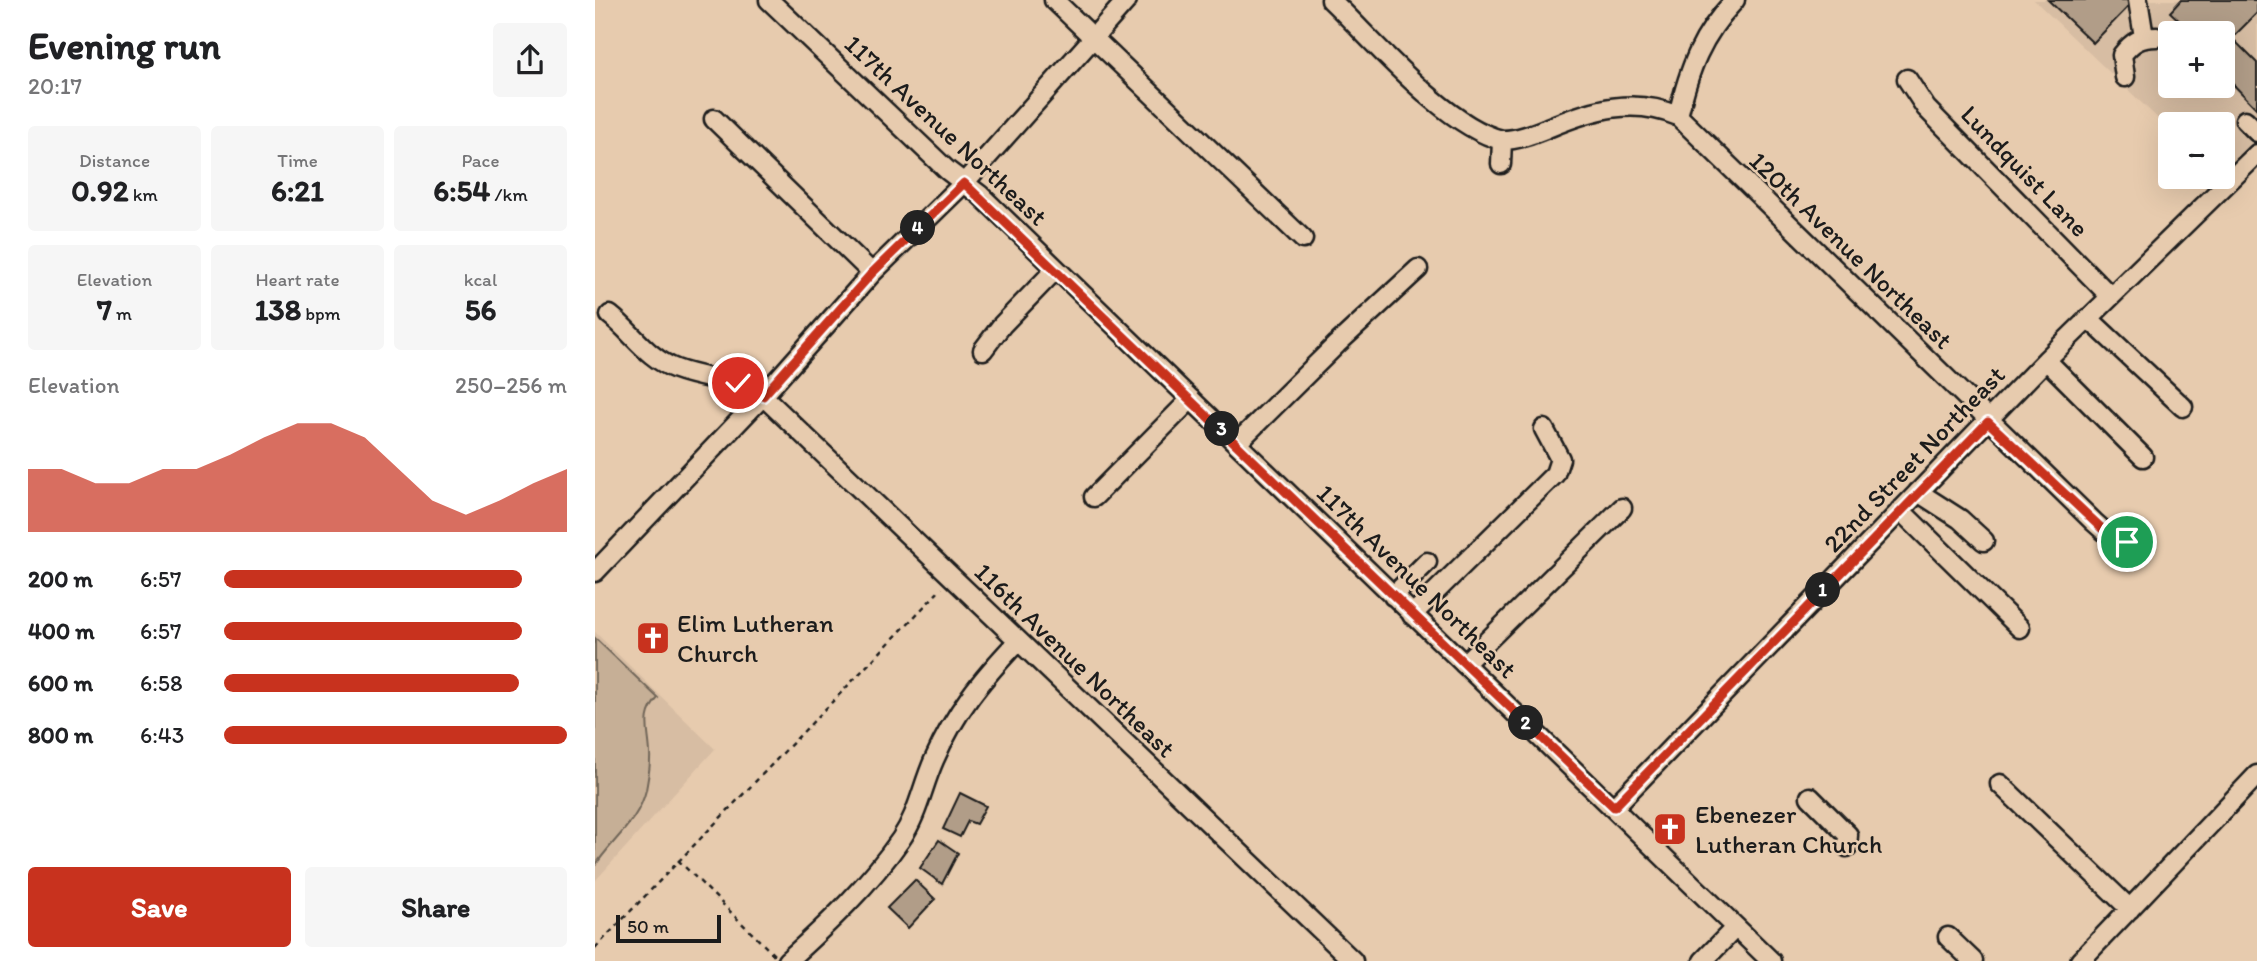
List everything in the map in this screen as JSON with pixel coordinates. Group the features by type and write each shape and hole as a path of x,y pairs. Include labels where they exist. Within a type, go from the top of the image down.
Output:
{"street":[{"name":"117th Avenue Northeast","path":"769,0 1191,399 1412,615 1757,940 1771,961"},
{"path":"1054,0 1303,239"},
{"path":"595,572 763,396 872,273 964,183 1127,0"},
{"path":"1331,0 1448,113 1472,129 1502,140 1528,135 1586,112 1626,105 1657,107 1678,116 1688,71 1719,16 1735,0"},
{"path":"2125,77 2122,55 2131,44 2151,37 2137,0"},
{"name":"Lundquist Lane","path":"1907,79 1926,107 2110,296"},
{"name":"120th Avenue Northeast","path":"1678,116 1988,422 2112,538 2144,542"},
{"path":"713,119 872,273"},
{"path":"1501,164 1502,140"},
{"name":"22nd Street Northeast","path":"2235,168 2257,154"},
{"name":"22nd Street Northeast","path":"1614,807 1716,707 1900,510 2213,189"},
{"path":"1237,443 1418,269"},
{"path":"983,351 1002,326 1055,270"},
{"name":"116th Avenue Northeast","path":"610,315 656,359 675,369 738,383 763,396 1351,960"},
{"path":"2088,318 2183,407"},
{"path":"2046,360 2143,457"},
{"path":"1094,497 1191,399"},
{"path":"1412,615 1555,474 1560,459 1544,429"},
{"path":"1918,492 1960,519 1984,541"},
{"path":"1464,664 1622,508"},
{"path":"1900,510 2020,628"},
{"path":"1393,596 1427,562"},
{"path":"787,961 850,900 901,838 920,805 933,762 965,700 1017,642"},
{"path":"2080,961 2257,775"},
{"path":"2000,784 2130,909"},
{"path":"1810,797 1848,835 1847,847"},
{"path":"1703,961 1736,922"},
{"path":"1948,937 1973,961"}],"path":[{"path":"595,948 951,578"},
{"path":"678,860 770,954 787,961"}],"shaded area":[{"path":"2034,0 2257,0 2257,154 2235,178 2235,112 2158,112 2158,119"},
{"path":"595,632 715,749 595,881"},
{"path":"595,638 658,698 648,717 650,762 642,801 631,821 595,866"}],"building":[{"path":"2048,0 2128,0 2132,3 2093,43"},
{"path":"2181,0 2257,0 2257,13 2235,35 2235,21 2180,21 2170,12"},
{"path":"2235,41 2257,63 2257,109 2235,86"},
{"path":"960,793 986,806 976,824 968,821 960,837 943,829"},
{"path":"939,840 958,853 942,884 920,868"},
{"path":"915,880 935,899 908,928 887,908"}],"place":[{"name":"Elim Lutheran Church","path":"653,638"},
{"name":"Ebenezer Lutheran Church","path":"1670,829"}],"route":[{"path":"738,383 763,396 872,273 964,183 980,195 1412,615 1614,807 1988,422 2112,538 2127,542"}]}
